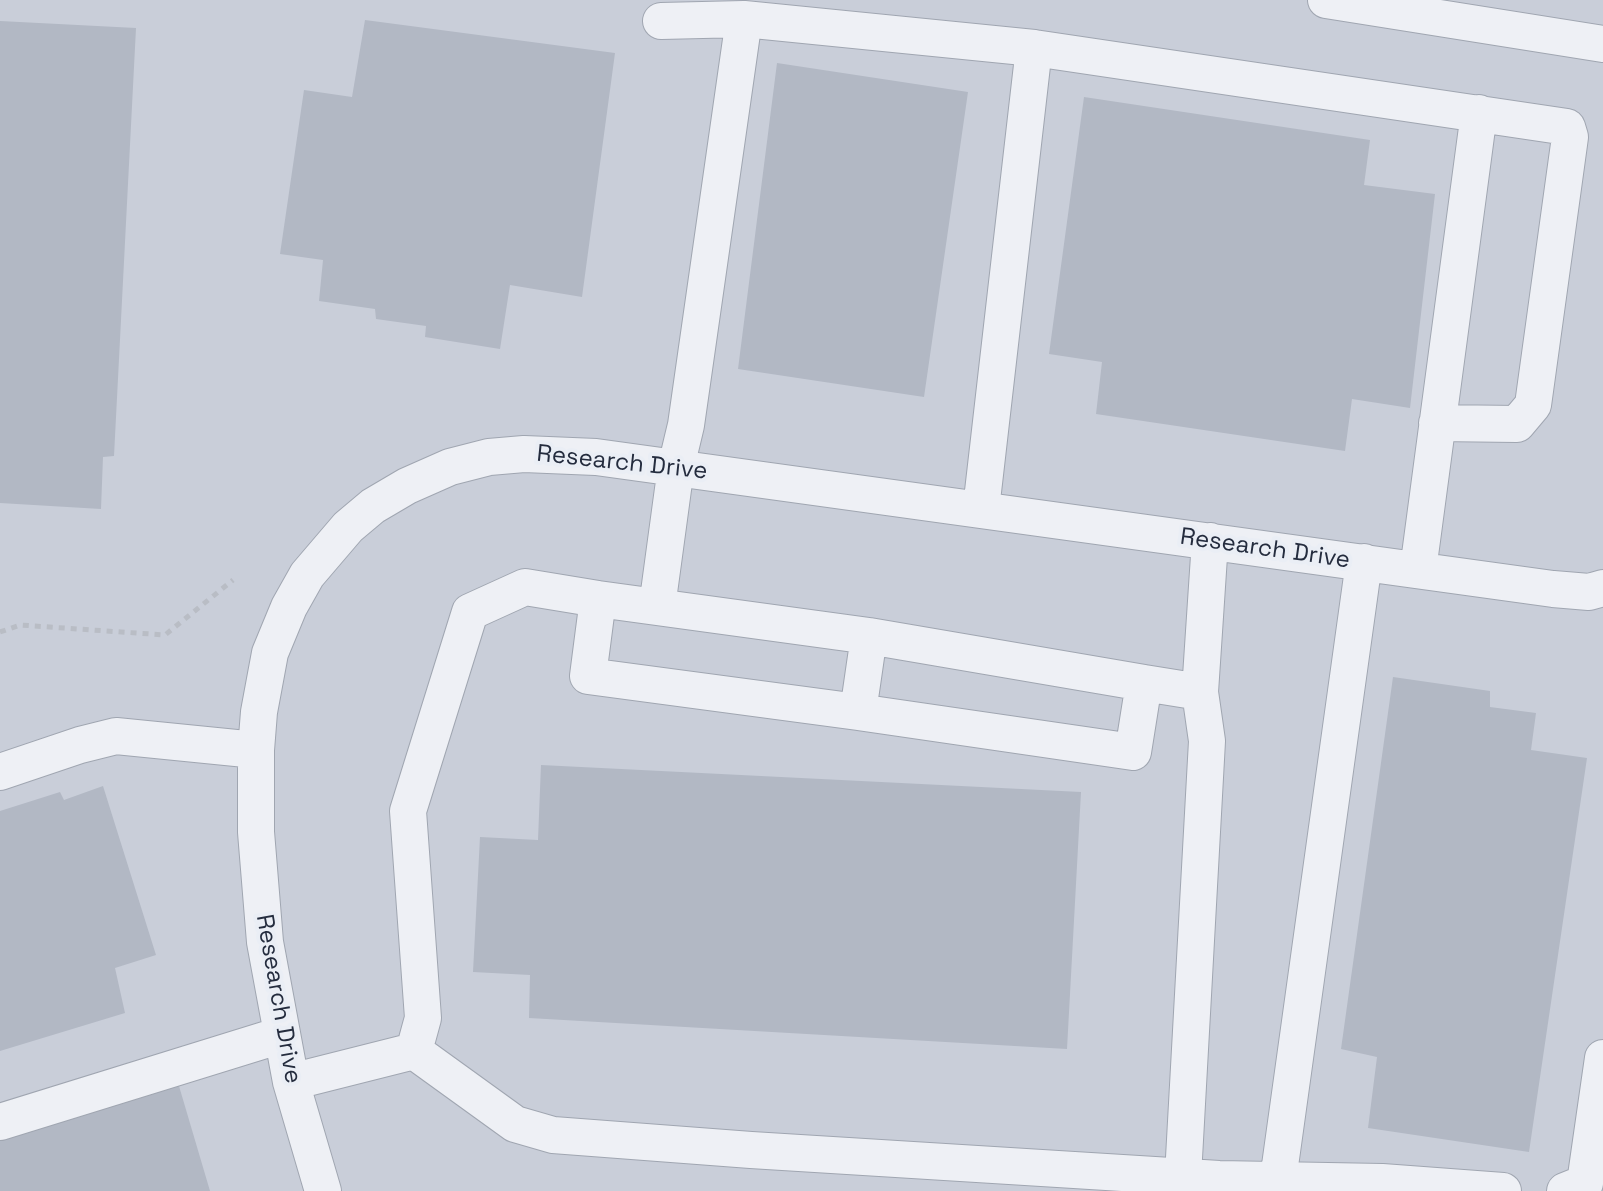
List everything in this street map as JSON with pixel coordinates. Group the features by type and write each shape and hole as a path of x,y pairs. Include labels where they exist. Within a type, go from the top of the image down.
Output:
{"street":[{"path":"1326,0 1603,44"},
{"path":"661,21 744,19 1034,48 1567,127 1570,137 1533,405 1517,424 1437,423"},
{"path":"657,607 744,19"},
{"path":"981,509 1034,48"},
{"path":"1418,570 1479,113"},
{"name":"Research Drive","path":"323,1191 291,1082 265,942 260,889 256,750 259,712 270,653 289,607 325,551 373,506 421,479 450,467 489,457 559,454 676,467 1553,589 1589,592 1603,588"},
{"path":"1183,1176 1207,741 1200,692 1210,541"},
{"path":"1278,1180 1364,562"},
{"path":"414,1051 423,1018 408,811 470,612 525,587 869,636 1200,692"},
{"path":"598,599 588,676 1133,752 1144,683"},
{"path":"858,712 869,636"},
{"path":"0,772 116,736 256,750"},
{"path":"0,1122 281,1035"},
{"path":"414,1051 515,1124 553,1135 1183,1176 1382,1182 1503,1191"},
{"path":"291,1082 414,1051"},
{"path":"1565,1191 1585,1183 1603,1058"}],"path":[{"path":"0,632 20,625 165,635 233,580"}],"shaded area":[{"path":"0,0 1603,0 1603,1191 0,1191"}],"building":[{"path":"365,20 615,53 582,297 510,285 500,349 425,337 426,326 376,319 375,309 319,301 323,260 280,254 304,90 352,97"},
{"path":"0,21 136,28 114,456 103,457 101,509 0,503"},
{"path":"777,63 968,92 924,397 738,369"},
{"path":"1084,97 1370,140 1364,185 1435,194 1410,408 1352,399 1345,451 1096,414 1102,362 1049,354"},
{"path":"1393,677 1490,691 1490,707 1536,713 1531,750 1587,758 1529,1152 1368,1128 1377,1057 1341,1049"},
{"path":"541,765 1081,792 1067,1049 529,1018 530,975 473,972 480,837 538,840"},
{"path":"103,786 156,955 115,968 125,1013 0,1051 0,811 60,792 64,800"},
{"path":"179,1086 210,1191 0,1191 0,1141"}]}
